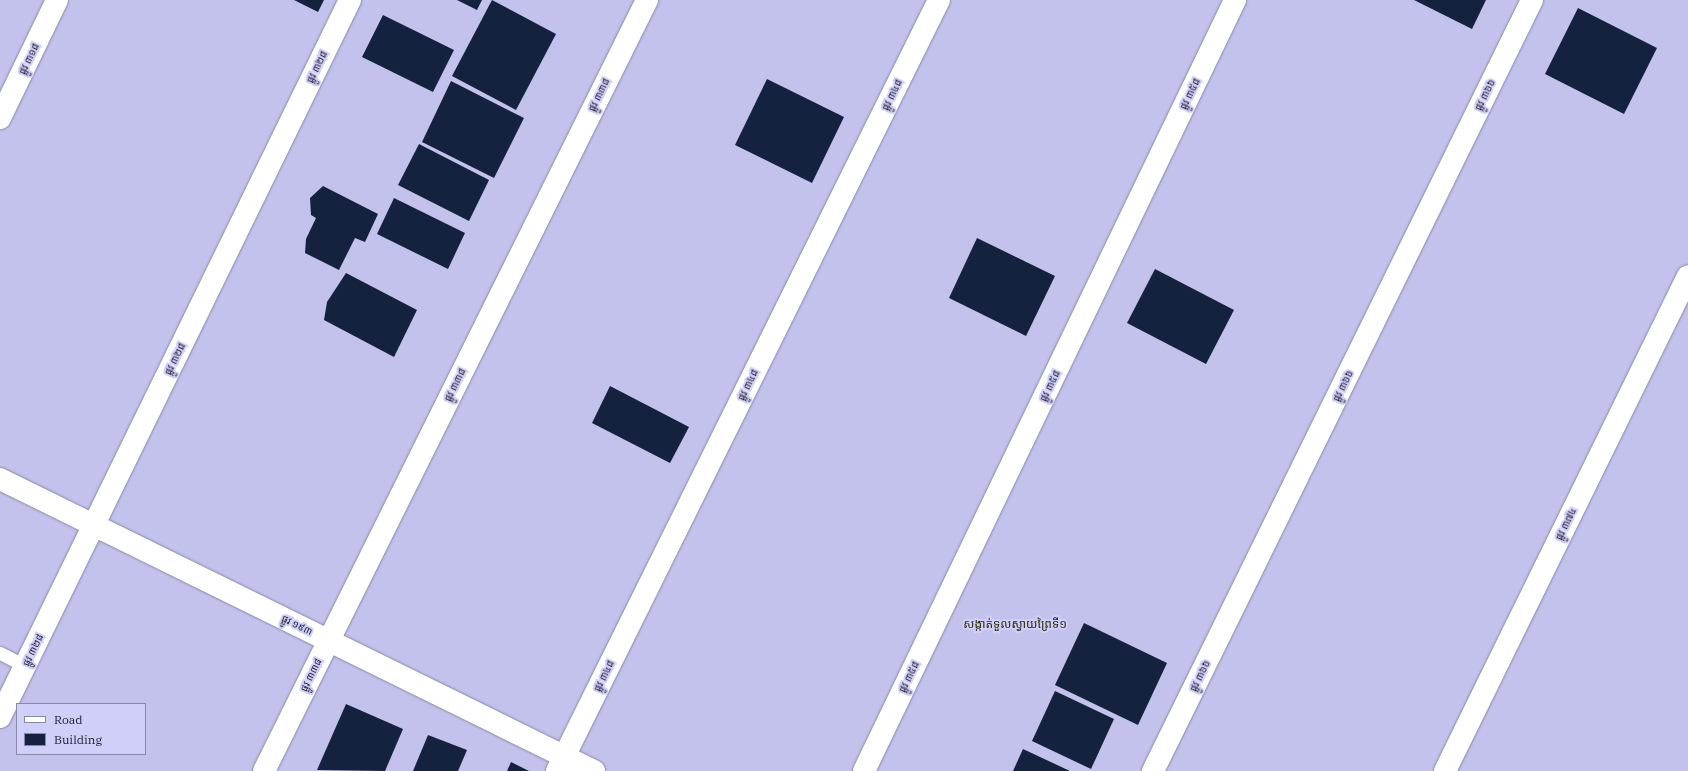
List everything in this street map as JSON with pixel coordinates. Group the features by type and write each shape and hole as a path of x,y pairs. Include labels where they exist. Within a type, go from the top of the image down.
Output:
{"street":[{"name":"ផ្លូវ ៣១៨","path":"0,118 57,0"},
{"name":"ផ្លូវ ៣២៨","path":"0,717 350,0"},
{"name":"ផ្លូវ ៣៣៨","path":"264,771 647,0"},
{"name":"ផ្លូវ ៣៤៨","path":"561,764 939,0"},
{"name":"ផ្លូវ ៣៥៨","path":"864,771 1235,0"},
{"name":"ផ្លូវ ៣៦៦","path":"1153,771 1532,0"},
{"name":"ផ្លូវ ៣៧៤","path":"1445,771 1688,276"},
{"name":"ផ្លូវ ១៩៣","path":"0,479 328,640 561,764 594,771"}],"lane":[{"path":"0,653 25,666"}],"building":[{"path":"294,0 324,0 318,12"},
{"path":"457,0 482,0 477,10"},
{"path":"492,0 556,34 516,110 452,76"},
{"path":"1414,0 1486,0 1472,29"},
{"path":"1578,8 1657,48 1624,114 1545,74"},
{"path":"383,15 454,50 433,92 362,57"},
{"path":"767,79 844,117 812,183 735,145"},
{"path":"451,81 524,118 494,178 422,142"},
{"path":"419,144 489,180 469,221 398,185"},
{"path":"323,186 378,214 365,242 355,238 339,270 305,253 306,239 316,218 311,215 310,198"},
{"path":"394,198 465,233 448,269 377,234"},
{"path":"977,238 1055,276 1026,336 949,298"},
{"path":"1155,269 1234,310 1206,364 1127,323"},
{"path":"346,273 417,310 394,357 324,320 327,302"},
{"path":"610,386 689,427 670,463 592,423"},
{"path":"1084,623 1167,663 1138,725 1055,685"},
{"path":"1055,691 1114,719 1091,769 1032,741"},
{"path":"346,704 403,729 385,771 317,770"},
{"path":"428,735 467,750 458,771 413,771"},
{"path":"1023,749 1070,771 1013,771"},
{"path":"511,762 529,771 507,771"}],"district":[{"name":"សង្កាត់ទួលស្វាយព្រៃទី១","path":"1015,624"}]}
